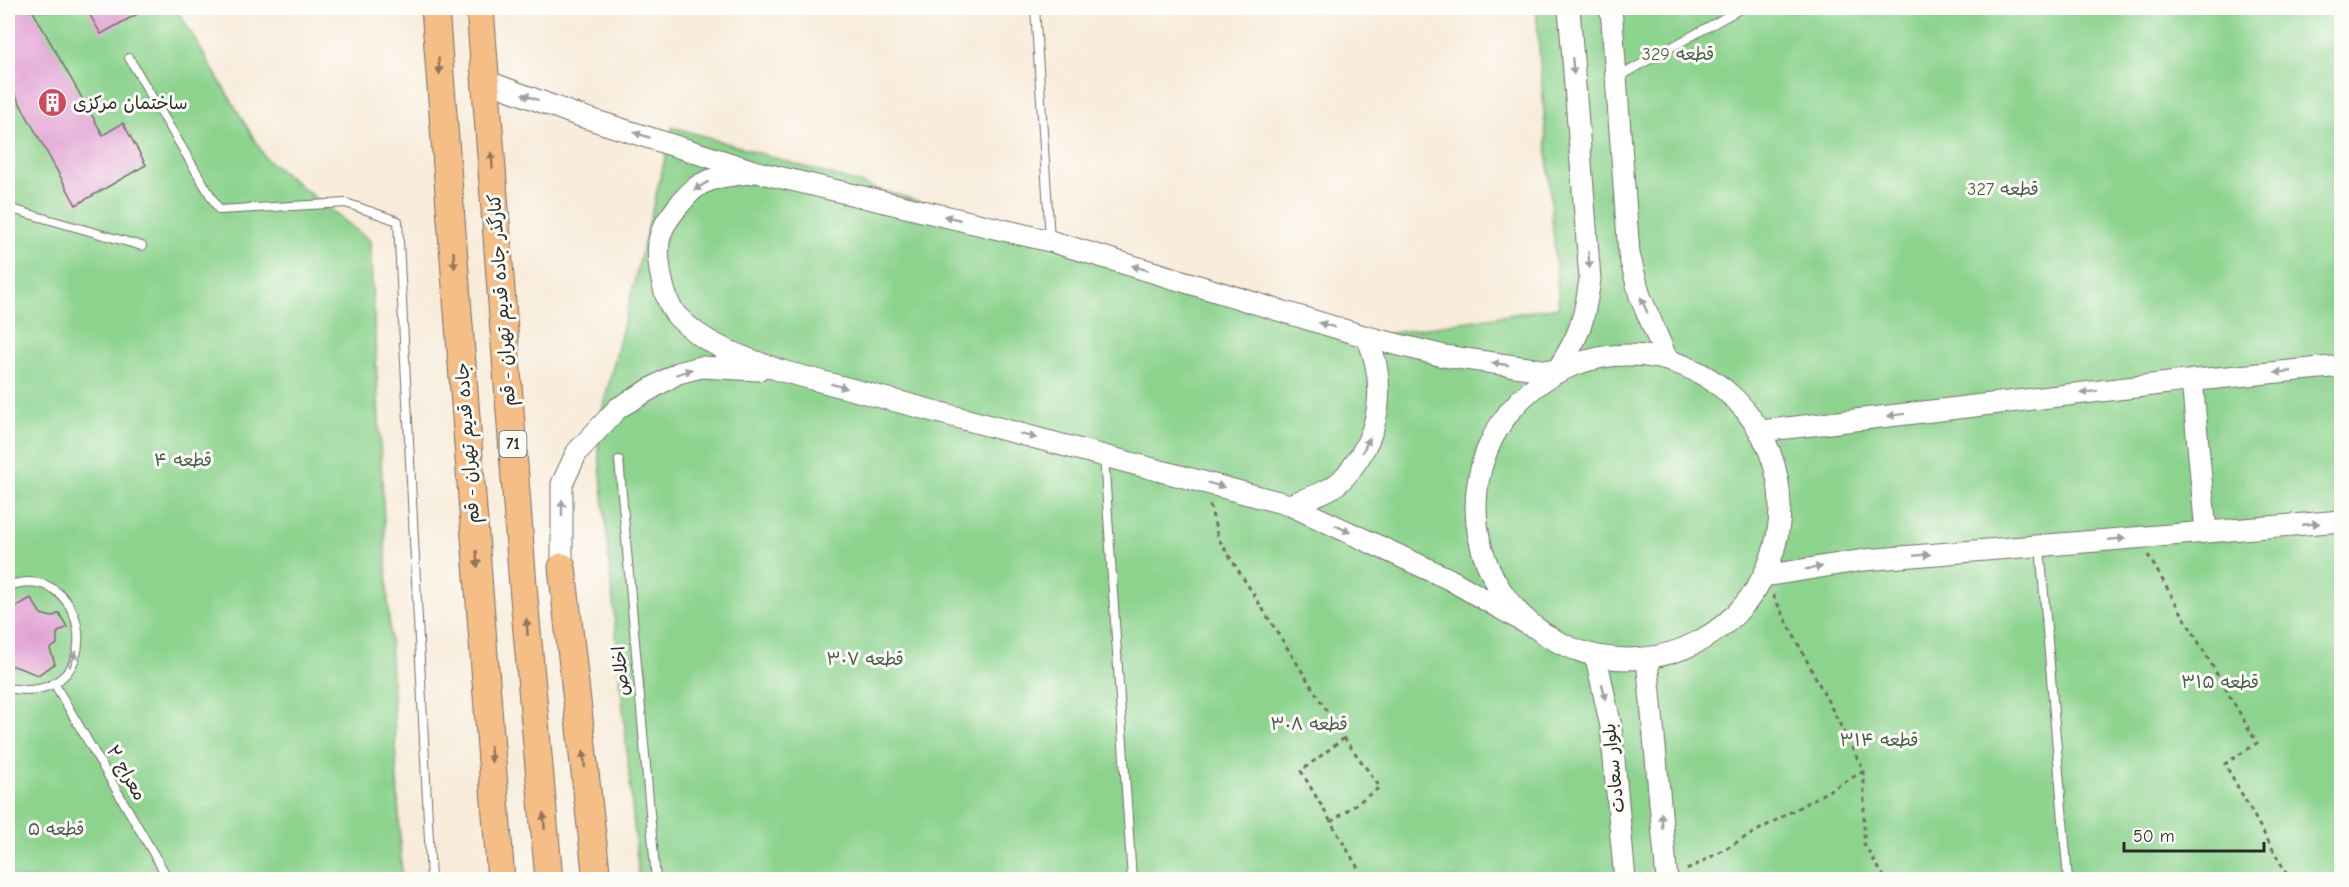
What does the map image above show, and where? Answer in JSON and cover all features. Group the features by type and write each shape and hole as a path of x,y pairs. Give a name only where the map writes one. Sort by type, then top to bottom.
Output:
{"highway":[{"name":"جاده قدیم تهران - قم","path":"435,8 501,879"},
{"name":"کنارگذر جاده قدیم تهران - قم","path":"480,8 523,586 549,879"},
{"path":"562,567 597,879"}],"street":[{"path":"1556,372 1575,343 1585,319 1590,279 1569,8"},
{"path":"1611,8 1629,254 1640,296 1667,359"},
{"path":"486,81 574,114 757,172 1050,241 1367,337 1444,356 1556,372"},
{"path":"757,172 720,176 696,187 677,208 661,232 658,261 664,286 676,315 704,338 732,353 782,371 1290,505 1449,579 1561,645 1596,657 1621,660 1647,659 1694,645 1735,616 1764,576 1777,541 1781,503 1776,466 1761,431 1736,399 1704,374 1667,359 1627,354 1590,358 1556,372 1516,402 1489,444 1476,492 1479,542 1498,588 1531,626"},
{"path":"1290,505 1332,487 1349,473 1368,443 1378,412 1378,388 1376,357 1367,337"},
{"path":"1761,431 2192,380 2342,366"},
{"path":"562,567 562,484 577,452 618,408 678,373 701,367 782,371"},
{"path":"2192,380 2206,532"},
{"path":"1764,576 1864,560 2342,521"},
{"name":"بلوار سعادت","path":"1596,657 1611,727 1625,879"},
{"path":"1647,659 1673,877"}],"lane":[{"path":"1035,8 1050,241"},
{"path":"1617,77 1742,8"},
{"path":"129,58 219,210 346,203 398,221 431,879"},
{"path":"8,208 142,246"},
{"path":"1104,456 1132,879"},
{"name":"اخلاص","path":"619,460 656,879"},
{"path":"2040,546 2068,879"},
{"path":"8,586 17,583 36,583 53,590 67,602 76,618 80,636 77,654 68,671 54,683 39,690 23,691 8,688"},
{"name":"معراج ۲","path":"54,683 169,879"}],"path":[{"path":"1205,482 1218,538 1344,738 1380,787 1331,822"},
{"path":"2138,538 2257,743 2225,764 2290,879"},
{"path":"1764,576 1864,771 1864,844 1886,879"},
{"path":"1344,738 1301,771 1365,879"},
{"path":"1673,877 1864,771"}],"green space":[{"path":"8,8 176,8 266,159 370,241 402,879 8,879"},
{"path":"1536,8 2341,8 2341,879 639,879 597,431 673,127 1367,337 1559,307"}],"building":[{"name":"ساختمان مرکزی","path":"8,8 31,8 103,135 123,123 146,165 76,205 8,82"},
{"path":"86,8 148,8 101,34"},
{"path":"31,598 41,614 52,617 59,613 67,627 57,633 57,644 50,649 55,664 38,675 8,664 8,611"}],"place":[{"name":"ساختمان مرکزی","path":"52,103"}],"park label":[{"name":"قطعه 329","path":"1678,54"},
{"name":"قطعه 327","path":"2003,189"},
{"name":"قطعه ۴","path":"183,460"},
{"name":"قطعه ۳۰۷","path":"865,659"},
{"name":"قطعه ۳۱۵","path":"2220,682"},
{"name":"قطعه ۳۰۸","path":"1309,724"},
{"name":"قطعه ۳۱۴","path":"1879,740"},
{"name":"قطعه ۵","path":"56,829"}]}
